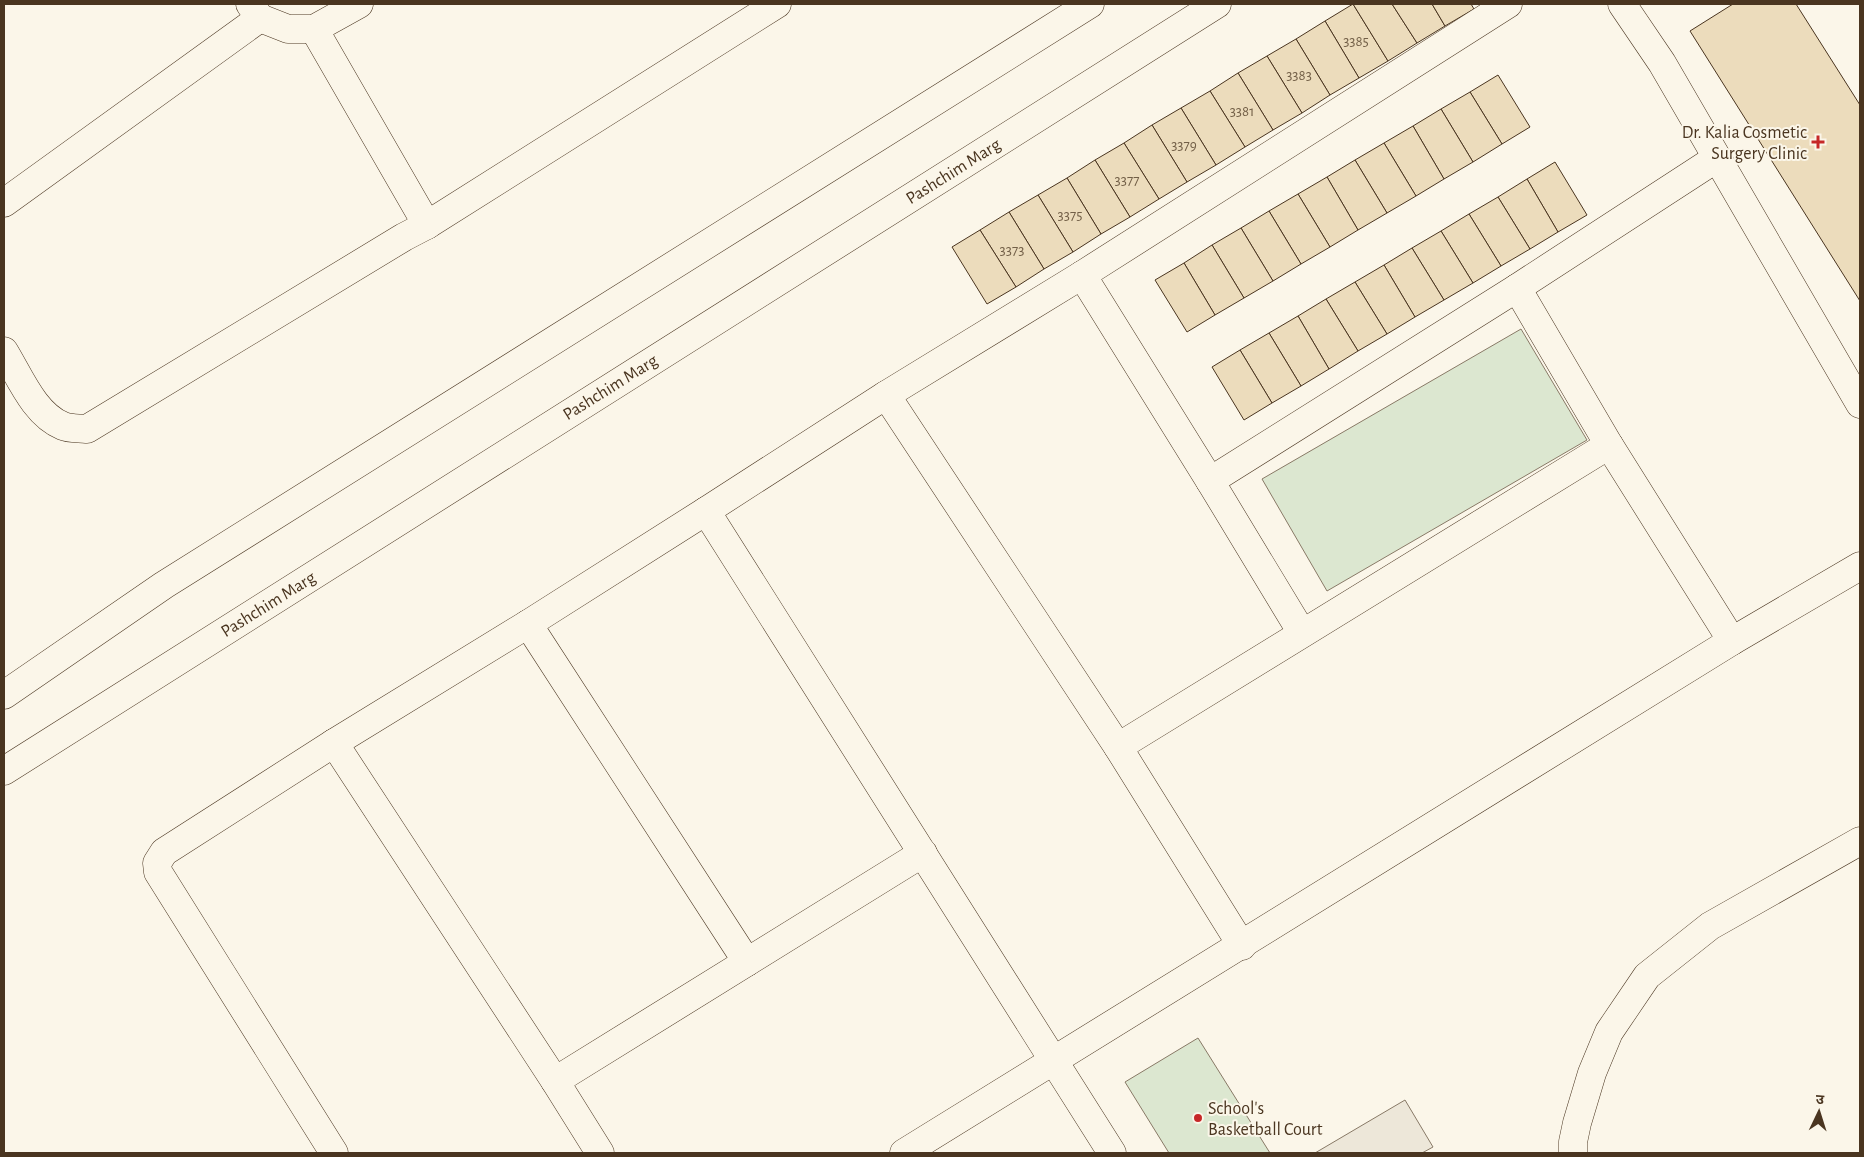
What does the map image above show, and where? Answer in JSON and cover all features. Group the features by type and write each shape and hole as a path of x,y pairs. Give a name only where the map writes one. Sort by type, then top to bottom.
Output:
{"street":[{"path":"4,203 255,11 288,28 314,29 359,4"},
{"path":"4,351 31,396 47,417 65,427 86,429 404,237 427,225 777,4"},
{"path":"4,695 164,585 1090,4"},
{"name":"Pashchim Marg","path":"4,770 1217,4"},
{"path":"334,1153 158,872 158,863 164,852 334,743 528,624 886,395 1082,275 1508,4"},
{"path":"1622,4 1662,63 1860,404"},
{"path":"314,29 427,225"},
{"path":"1210,481 1517,288 1717,158"},
{"path":"1082,275 1302,633"},
{"path":"1517,288 1609,445 1732,641"},
{"path":"886,395 1118,747 1242,946"},
{"path":"1118,747 1609,445"},
{"path":"706,511 1112,1153"},
{"path":"904,1153 1242,946 1732,641 1860,566"},
{"path":"528,624 747,962"},
{"path":"334,743 600,1153"},
{"path":"1574,1153 1573,1142 1576,1123 1592,1072 1609,1032 1647,976 1710,926 1860,841"},
{"path":"555,1081 923,853"}],"green space":[{"path":"1521,329 1587,440 1327,591 1262,479"},
{"name":"School's Basketball Court","path":"1198,1038 1270,1153 1169,1153 1125,1082"}],"shaded area":[{"path":"1405,1100 1433,1147 1422,1153 1315,1153"}],"building":[{"path":"1353,4 1388,61 1359,78 1325,21"},
{"path":"1353,4 1392,4 1417,43 1388,61"},
{"path":"1392,4 1432,4 1445,26 1417,43"},
{"path":"1432,4 1471,4 1474,9 1445,26"},
{"path":"1733,4 1796,4 1860,105 1860,301 1690,31"},
{"path":"1325,21 1359,78 1330,95 1296,39"},
{"path":"1296,39 1330,95 1302,113 1267,56"},
{"path":"1267,56 1302,113 1273,130 1238,73"},
{"path":"1238,73 1273,130 1245,147 1210,91"},
{"path":"1498,75 1530,127 1502,144 1470,92"},
{"path":"1210,91 1245,147 1216,165 1181,108"},
{"path":"1470,92 1502,144 1473,162 1441,109"},
{"path":"1181,108 1216,165 1187,182 1152,125"},
{"path":"1441,109 1473,162 1444,179 1413,126"},
{"path":"1152,125 1187,182 1159,199 1124,143"},
{"path":"1413,126 1444,179 1416,196 1384,143"},
{"path":"1124,143 1159,199 1130,217 1095,160"},
{"path":"1384,143 1416,196 1387,213 1355,160"},
{"path":"1095,160 1130,217 1101,234 1067,178"},
{"path":"1355,160 1387,213 1358,230 1327,177"},
{"path":"1555,162 1587,215 1558,232 1527,179"},
{"path":"1327,177 1358,230 1330,247 1298,194"},
{"path":"1067,178 1101,234 1073,252 1038,195"},
{"path":"1527,179 1558,232 1530,249 1498,197"},
{"path":"1298,194 1330,247 1301,264 1269,211"},
{"path":"1038,195 1073,252 1044,269 1009,212"},
{"path":"1498,197 1530,249 1501,266 1469,214"},
{"path":"1269,211 1301,264 1273,281 1241,228"},
{"path":"1009,212 1044,269 1016,287 980,230"},
{"path":"1469,214 1501,266 1473,283 1441,231"},
{"path":"1241,228 1273,281 1244,298 1212,245"},
{"path":"980,230 1016,287 987,304 952,247"},
{"path":"1441,231 1473,283 1444,300 1412,248"},
{"path":"1212,245 1244,298 1215,315 1184,263"},
{"path":"1412,248 1444,300 1415,317 1384,265"},
{"path":"1184,263 1215,315 1187,332 1155,280"},
{"path":"1384,265 1415,317 1387,334 1355,282"},
{"path":"1355,282 1387,334 1358,351 1326,299"},
{"path":"1326,299 1358,351 1329,369 1298,316"},
{"path":"1298,316 1329,369 1301,386 1269,333"},
{"path":"1269,333 1301,386 1272,403 1240,350"},
{"path":"1240,350 1272,403 1244,420 1212,367"}],"place":[{"name":"Dr. Kalia Cosmetic Surgery Clinic","path":"1818,142"},
{"name":"School's Basketball Court","path":"1198,1118"}]}
